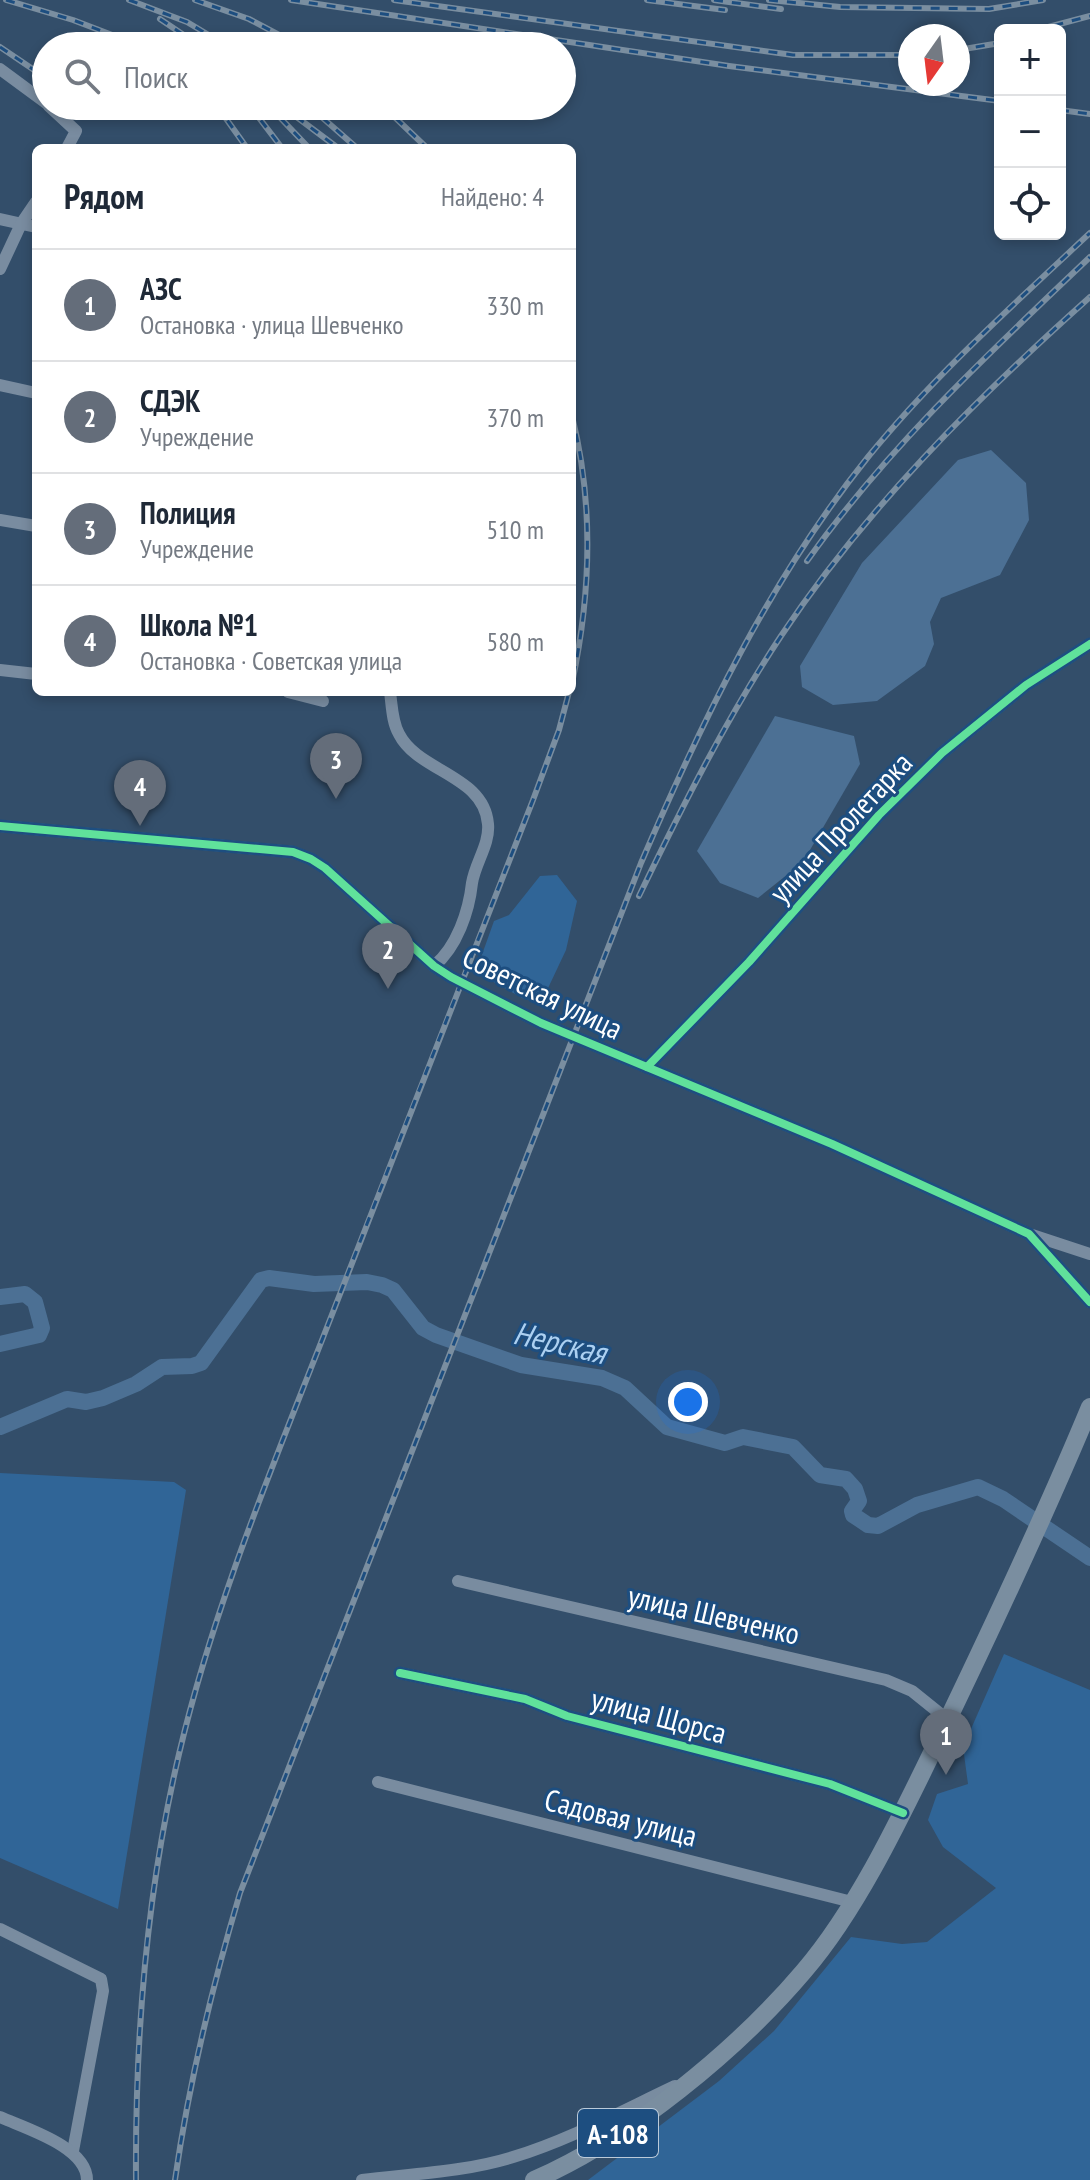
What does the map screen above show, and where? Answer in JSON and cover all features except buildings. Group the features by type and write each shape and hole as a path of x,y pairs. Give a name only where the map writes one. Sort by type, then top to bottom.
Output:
{"highway":[{"name":"А-108","path":"534,2180 577,2160 610,2139 696,2076 743,2035 806,1970 852,1902 903,1813 1020,1568 1090,1407"}],"street":[{"path":"0,69 32,93"},
{"path":"64,120 76,131 69,144"},
{"path":"0,269 32,208"},
{"path":"0,219 32,226"},
{"path":"0,385 32,392"},
{"path":"0,520 32,525"},
{"name":"улица Пролетарка","path":"647,1067 749,962 879,815 942,753 1026,685 1090,644"},
{"path":"0,670 32,674"},
{"path":"304,696 323,701"},
{"path":"390,696 399,736 412,750 474,794 488,823 485,845 476,863 470,900 452,945 434,966"},
{"name":"Советская улица","path":"0,826 293,852 311,859 335,876 434,966 541,1023 832,1144 1029,1234 1090,1302"},
{"path":"1029,1234 1090,1254"},
{"name":"улица Шевченко","path":"458,1581 886,1680 912,1691 948,1720"},
{"name":"улица Щорса","path":"400,1673 525,1699 567,1716 830,1784 903,1813"},
{"name":"Садовая улица","path":"378,1782 852,1902"},
{"path":"0,1929 101,1979 103,1991 73,2151"},
{"path":"362,2180 442,2171 512,2158 579,2131 696,2076"},
{"path":"0,2117 73,2151 86,2167 87,2180"}],"shaded area":[{"path":"991,450 1026,483 1029,520 1000,575 941,598 930,622 934,644 925,666 877,701 833,705 802,687 800,666 862,563 958,460"},
{"path":"775,716 854,736 860,764 803,862 758,898 720,883 697,851"},
{"path":"557,875 577,901 566,950 541,1003 524,999 490,980 479,963 494,921 509,915 540,876"},
{"path":"0,1473 174,1482 186,1490 118,1909 0,1858"},
{"path":"1004,1654 1090,1690 1090,2180 588,2180 719,2081 774,2031 851,1937 902,1944 927,1942 996,1888 943,1847 928,1820 937,1794 968,1784 963,1747"}],"waterway":[{"name":"Нерская","path":"0,1427 67,1399 86,1402 103,1398 136,1384 162,1367 201,1363 261,1280 269,1278 314,1284 367,1282 393,1290 423,1328 436,1335 521,1365 602,1378 625,1388 667,1427 725,1443 743,1437 793,1447 820,1475 846,1479 855,1489 859,1501 852,1511 853,1515 868,1525 878,1526 917,1505 978,1487 1003,1499 1090,1558"},
{"name":"Нерская","path":"0,1297 25,1294 35,1302 42,1328 39,1335 0,1344"}],"railway":[{"path":"6,0 104,32"},
{"path":"129,0 187,22 204,32"},
{"path":"195,0 249,19 274,32"},
{"path":"291,0 503,32"},
{"path":"394,0 793,55 898,55"},
{"path":"647,0 725,10"},
{"path":"714,0 781,9"},
{"path":"769,0 840,7 989,9 1043,0"},
{"path":"1060,24 1090,16"},
{"path":"160,19 179,32"},
{"path":"576,43 994,100"},
{"path":"970,48 994,44"},
{"path":"0,47 32,69"},
{"path":"1066,111 1090,114"},
{"path":"227,120 244,144"},
{"path":"261,120 279,144"},
{"path":"282,120 305,144"},
{"path":"301,120 333,144"},
{"path":"325,120 352,144"},
{"path":"398,120 423,144"},
{"path":"175,2180 202,2035 240,1893 641,863 688,757 769,602 800,552 868,457 947,369 1090,233"},
{"path":"807,561 871,479 941,402 1090,257"},
{"path":"639,896 723,731 761,667 814,589 849,543 925,457 1006,375 1090,297"},
{"path":"576,435 587,516 586,583 576,661"},
{"path":"136,2180 140,2019 158,1860 179,1754 208,1647 263,1490 533,800 568,696"}],"cycle path":[{"path":"647,1067 749,962 879,815 942,753 1026,685 1090,644"},
{"path":"0,826 293,852 311,859 434,966 451,977 541,1023 832,1144 1029,1234 1090,1302"},
{"path":"400,1673 525,1699 567,1716 830,1784 903,1813"}],"place":[{"name":"Полиция","path":"336,799"},
{"name":"Школа №1","path":"140,826"},
{"name":"СДЭК","path":"388,989"},
{"name":"АЗС","path":"946,1775"}]}
